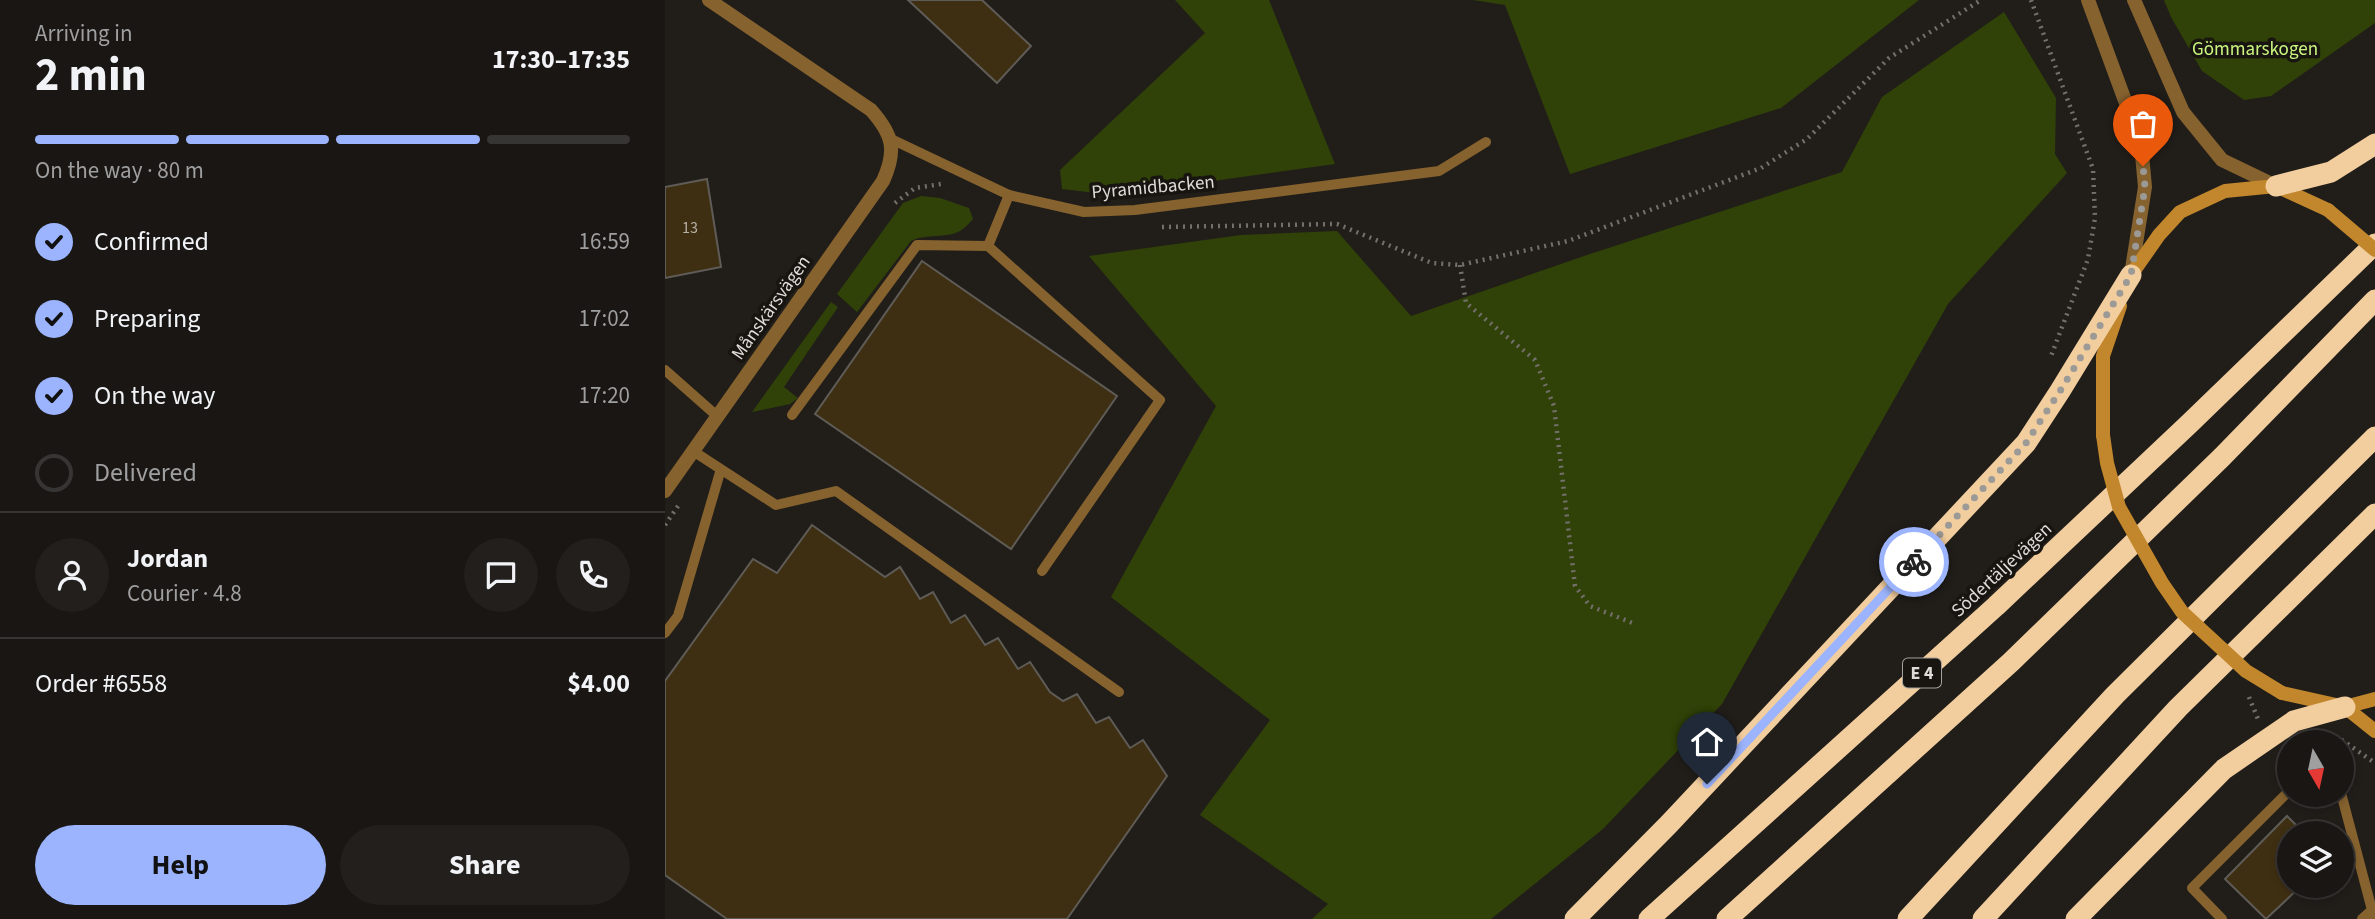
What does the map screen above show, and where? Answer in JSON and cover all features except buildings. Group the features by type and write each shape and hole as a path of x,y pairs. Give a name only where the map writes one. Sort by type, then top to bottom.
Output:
{"highway":[{"path":"2276,186 2331,172 2375,144"},
{"name":"Södertäljevägen","path":"1649,919 1996,606 2375,244"},
{"path":"1575,919 1669,824 2026,443 2131,275"},
{"path":"1727,919 2011,662 2222,457 2375,300"},
{"path":"1908,919 2115,695 2375,437"},
{"path":"1983,919 2178,708 2375,514"},
{"path":"2076,919 2224,769 2294,721 2345,707"}],"main road":[{"path":"2375,250 2328,210 2276,186 2225,191 2180,212 2159,235 2131,275 2103,356 2103,435 2107,463 2119,507 2162,583 2182,612 2246,671 2282,693 2345,707 2375,731"},
{"path":"2345,707 2375,699"}],"street":[{"path":"709,0 871,110 891,139"},
{"path":"2088,0 2141,144 2145,187 2131,275"},
{"path":"2134,0 2183,112 2222,160 2276,186"},
{"name":"Månskärsvägen","path":"665,491 883,181 890,167 891,139"}],"lane":[{"name":"Pyramidbacken","path":"891,139 1009,195 1084,212 1135,210 1439,172 1486,142"},
{"path":"988,246 1009,195"},
{"path":"792,415 918,245 988,246 1160,400 1042,571"},
{"path":"665,370 717,416"},
{"path":"693,451 776,505 836,491 1119,692"},
{"path":"665,633 678,616 721,469"},
{"path":"2223,919 2192,888 2277,803"},
{"path":"2345,807 2374,914 2362,919"}],"path":[{"path":"1161,227 1337,224 1432,264 1459,265 1568,240 1761,168 1807,139 1889,58 1981,0"},
{"path":"2031,0 2094,170 2095,218 2088,259 2044,374 2060,391"},
{"path":"890,211 897,200 915,188 941,184 953,189"},
{"path":"1459,265 1466,303 1535,360 1554,406 1575,586 1590,606 1635,624"},
{"path":"2354,748 2375,763"}],"green space":[{"path":"1175,0 1269,0 1335,164 1113,195 1062,189 1060,170 1205,33"},
{"path":"1473,0 1919,0 1781,108 1570,174 1505,5"},
{"name":"Gömmarskogen","path":"2164,0 2375,0 2375,23 2271,96 2244,100 2202,71"},
{"path":"2004,12 2056,98 2055,154 2067,173 1948,304 1722,704 1603,829 1491,919 1312,919 1328,904 1200,815 1270,720 1111,597 1216,406 1089,256 1241,235 1337,231 1411,316 1842,172 1882,97"},
{"path":"921,196 940,198 969,208 973,219 962,230 954,233 911,241 857,312 837,294 903,203"},
{"path":"831,302 838,307 784,387 798,398 790,404 752,412"}],"way so far":[{"path":"1914,562 2026,443 2131,275 2145,187 2143,166"}],"route":[{"path":"1707,784 1914,562"}]}
